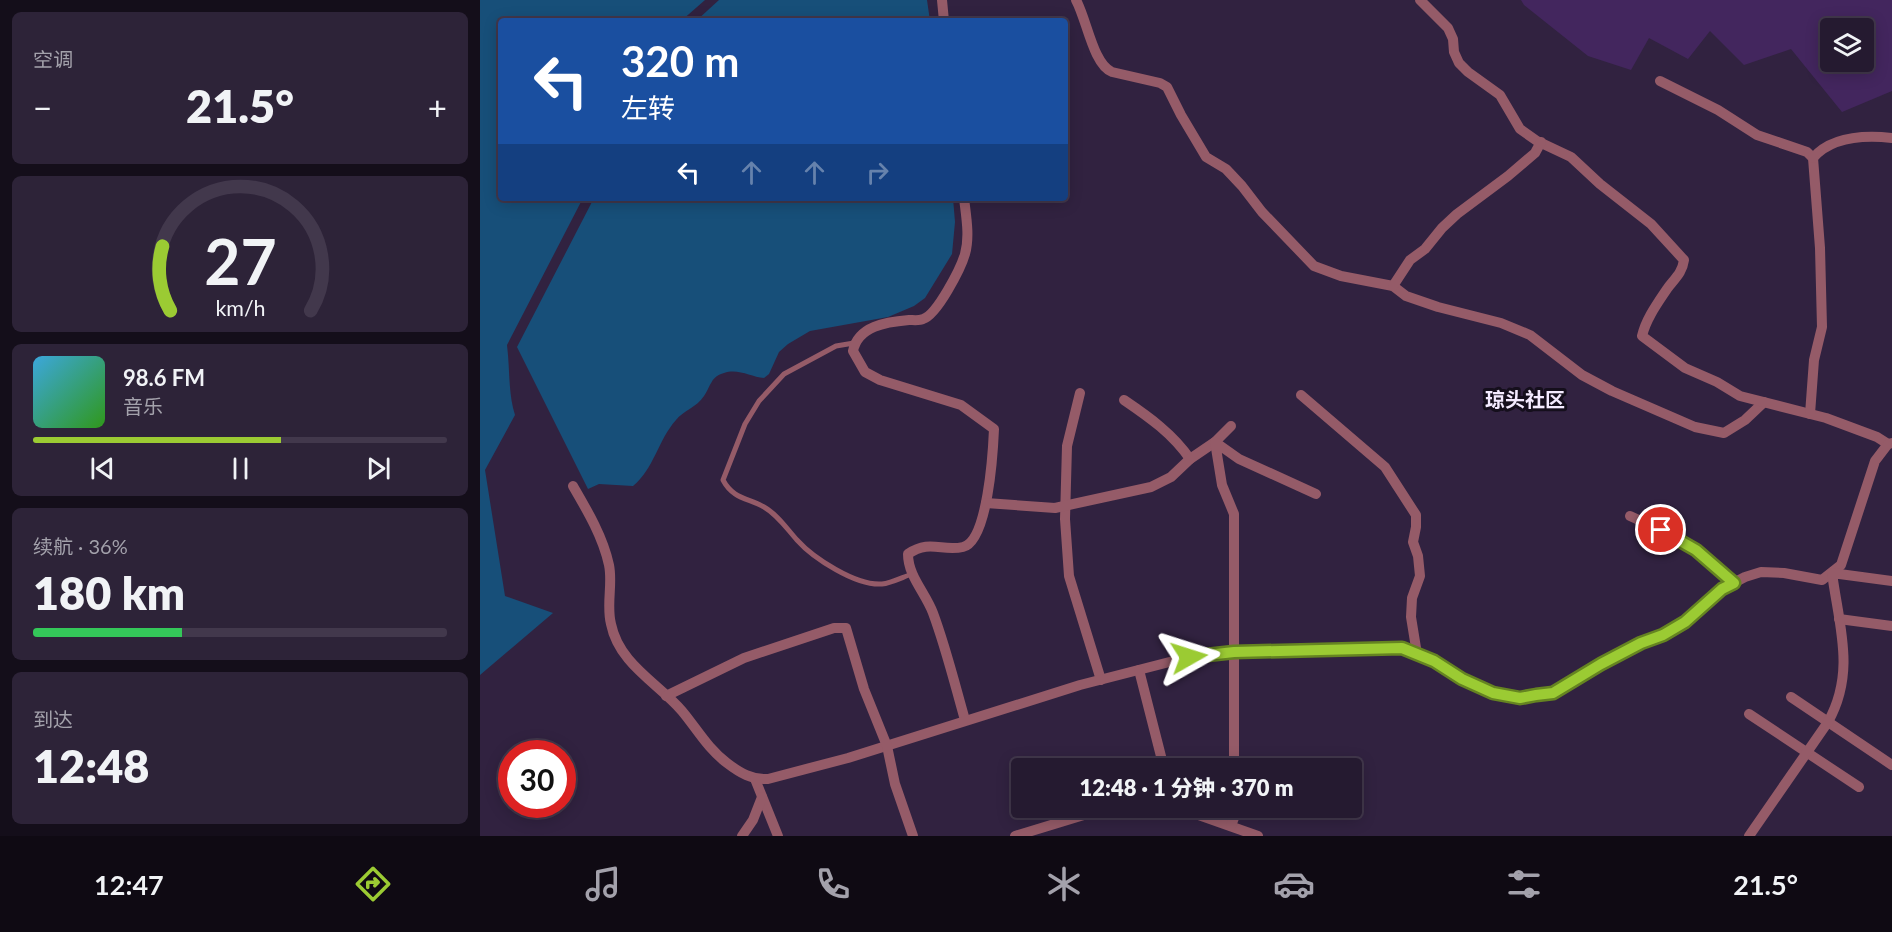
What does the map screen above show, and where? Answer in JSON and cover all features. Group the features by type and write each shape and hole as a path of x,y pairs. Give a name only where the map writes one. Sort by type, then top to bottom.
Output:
{"street":[{"path":"942,0 944,18"},
{"path":"1076,0 1084,14 1098,60 1104,69 1160,83 1167,87 1206,157 1226,170 1242,186 1262,212 1314,266 1341,276 1393,286 1406,296 1438,307 1502,323 1530,335 1582,375 1695,428 1724,433 1745,420 1764,402"},
{"path":"573,486 597,529 610,566 611,624 622,652 682,711 708,745 725,762 755,780 786,775 887,746 965,720 1101,680 1189,657 1234,652 1402,648 1434,661 1462,679 1493,693 1520,698 1553,693 1601,664 1685,622 1722,589 1734,583 1761,572 1784,573 1822,580 1832,573 1841,565 1875,461 1890,443 1810,414 1740,396 1717,382 1685,368 1642,336 1645,322 1682,272 1684,261 1651,224 1600,184 1571,157 1520,129 1500,95 1459,63 1448,28 1420,0"},
{"path":"1660,81 1718,110 1757,135 1807,152 1813,158 1820,248 1822,327 1814,360 1810,414"},
{"path":"1813,158 1820,149 1854,138 1868,136 1892,138"},
{"path":"1393,286 1410,260 1425,249 1442,228 1535,153 1541,142"},
{"path":"964,201 967,234 964,254 934,312 923,319 907,320 863,332 854,343 853,351 865,372 880,380 962,405 994,429 982,524 971,543 963,547 918,547 908,554 908,565 926,595 933,614 965,720"},
{"path":"1080,393 1067,446 1064,504 1069,576 1101,680"},
{"path":"1301,395 1385,467 1416,515 1413,542 1418,556 1420,576 1412,598 1411,616 1417,654"},
{"path":"1124,400 1163,428 1182,446 1190,459"},
{"path":"986,503 1055,508 1064,504 1151,487 1171,477 1190,459 1215,442 1231,426"},
{"path":"1215,442 1239,459 1316,494"},
{"path":"1215,442 1222,485 1234,514 1234,758"},
{"path":"1630,516 1696,550 1734,583"},
{"path":"1832,573 1892,581"},
{"path":"1749,836 1828,722 1837,705 1844,661 1832,573"},
{"path":"1839,619 1892,626"},
{"path":"666,696 744,658 834,628 846,628 864,690 887,746 895,784 914,836"},
{"path":"1140,670 1162,758"},
{"path":"1791,697 1892,765"},
{"path":"1749,714 1859,787"},
{"path":"755,780 778,836"},
{"path":"742,836 753,820 762,797"},
{"path":"1015,836 1074,818"},
{"path":"1208,818 1258,836"},
{"path":"1231,826 1234,818"}],"lane":[{"path":"854,343 836,346 783,374 759,401 745,424 723,480 728,489 746,501 764,507 790,530 798,541 834,568 866,582 882,584 912,574"}],"shaded area":[{"path":"1521,0 1892,0 1892,91 1842,112 1791,49 1744,65 1710,31 1688,59 1649,38 1631,70 1588,56 1524,5"}],"water":[{"path":"480,0 705,0 684,18 498,18 498,201 581,201 507,345 510,389 515,415 485,470 505,596 553,613 480,675"},
{"path":"719,0 927,0 930,18 699,18"},
{"path":"592,201 953,201 955,222 952,254 925,298 914,306 888,317 810,331 779,352 769,374 764,378 739,372 716,376 701,400 679,417 670,428 646,471 633,486 599,484 588,489 517,347"}],"district":[{"name":"琼头社区","path":"1525,399"}],"route":[{"path":"1189,657 1234,652 1402,648 1434,661 1462,679 1493,693 1520,698 1553,693 1601,664 1685,622 1722,589 1734,583 1696,550 1661,530"}]}
